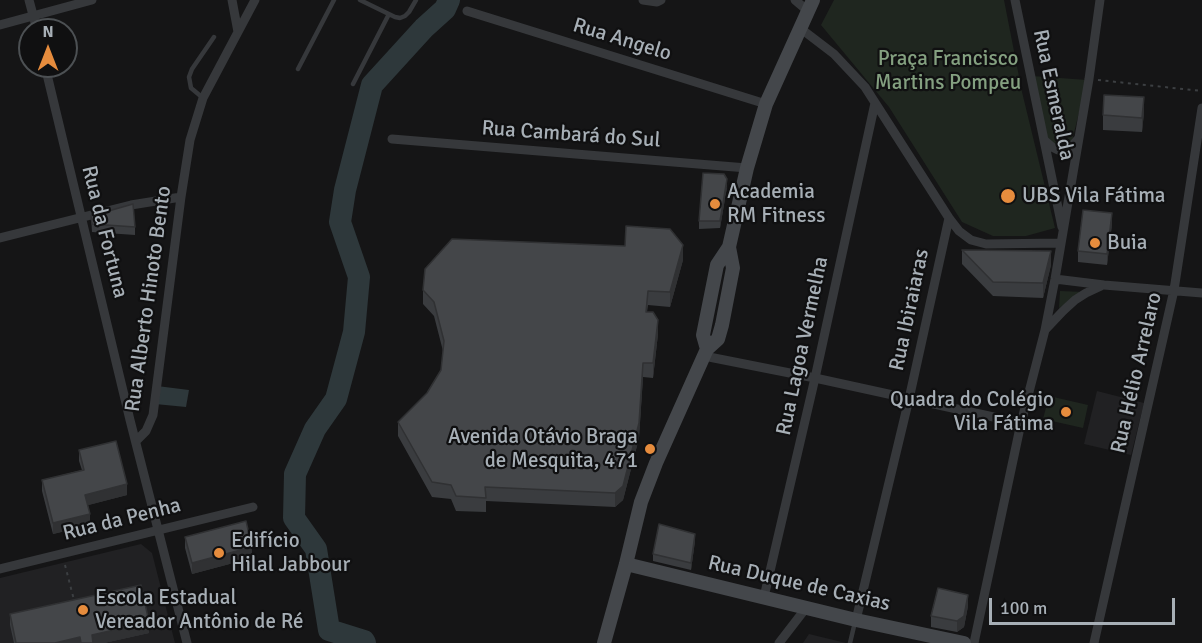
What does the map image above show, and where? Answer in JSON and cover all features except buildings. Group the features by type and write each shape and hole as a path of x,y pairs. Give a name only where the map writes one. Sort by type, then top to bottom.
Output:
{"main road":[{"path":"604,643 641,502 705,353 717,340 722,326 732,268 729,247 747,168 766,104 810,5"},
{"name":"Rua Duque de Caxias","path":"626,564 856,620 964,643"}],"street":[{"path":"29,0 33,16"},
{"path":"0,25 92,0"},
{"path":"232,0 238,32"},
{"name":"Rua Alberto Hinoto Bento","path":"187,643 136,441 146,431 153,415 190,140 203,98 255,0"},
{"path":"643,0 657,2 661,0"},
{"path":"795,0 810,5"},
{"name":"Rua Esmeralda","path":"1015,0 1063,232"},
{"path":"974,643 1021,423 1045,330 1055,279 1100,0"},
{"name":"Rua Angelo","path":"467,11 766,104"},
{"path":"800,28 834,54 865,87 959,231 971,240 986,244 1061,243"},
{"name":"Rua da Fortuna","path":"48,78 136,441"},
{"name":"Rua Lagoa Vermelha","path":"764,597 815,378 874,103"},
{"name":"Rua Hélio Arrelaro","path":"1094,643 1174,290 1202,108"},
{"path":"1045,141 1058,150 1065,150 1079,138"},
{"name":"Rua Cambará do Sul","path":"392,139 747,168"},
{"path":"0,238 130,205 181,197"},
{"name":"Rua Ibiraiaras","path":"856,620 909,399 949,218"},
{"path":"1055,279 1202,293"},
{"path":"1045,330 1075,300 1104,285"},
{"path":"705,353 1021,423"},
{"name":"Rua da Penha","path":"0,568 253,507"},
{"path":"779,643 806,608"}],"lane":[{"path":"360,0 395,17 405,16 410,12 416,0"},
{"path":"298,69 331,1"},
{"path":"353,84 389,14"},
{"path":"203,98 191,88 189,78 192,69 214,37"},
{"path":"849,643 856,620"}],"path":[{"path":"1089,78 1202,91"},
{"path":"62,554 74,600"}],"shaded area":[{"path":"157,386 189,390 186,407 155,404"},
{"path":"1097,391 1144,403 1131,455 1084,444"},
{"name":"Escola Estadual Vereador Antônio de Ré","path":"141,544 152,553 175,643 0,643 0,578"},
{"path":"809,634 846,643 803,643"}],"green space":[{"name":"Praça Francisco Martins Pompeu","path":"834,0 1004,0 1022,92 1055,228 1026,236 993,236 962,222 889,107 821,25"},
{"path":"1032,76 1087,80 1071,145 1059,149 1048,140"},
{"path":"1060,291 1084,292 1059,308"},
{"name":"Quadra do Colégio Vila Fátima","path":"1049,396 1088,405 1083,428 1043,419"}],"waterway":[{"path":"365,643 329,630 316,549 294,518 295,474 315,429 336,399 354,332 359,277 340,222 345,190 372,85 424,28 445,9 449,0"}],"place":[{"name":"UBS Vila Fátima","path":"1008,196"},
{"name":"Academia RM Fitness","path":"715,204"},
{"name":"Buia","path":"1095,243"},
{"name":"Quadra do Colégio Vila Fátima","path":"1066,412"},
{"name":"Avenida Otávio Braga de Mesquita, 471","path":"650,449"},
{"name":"Edifício Hilal Jabbour","path":"219,553"},
{"name":"Escola Estadual Vereador Antônio de Ré","path":"83,610"}]}
